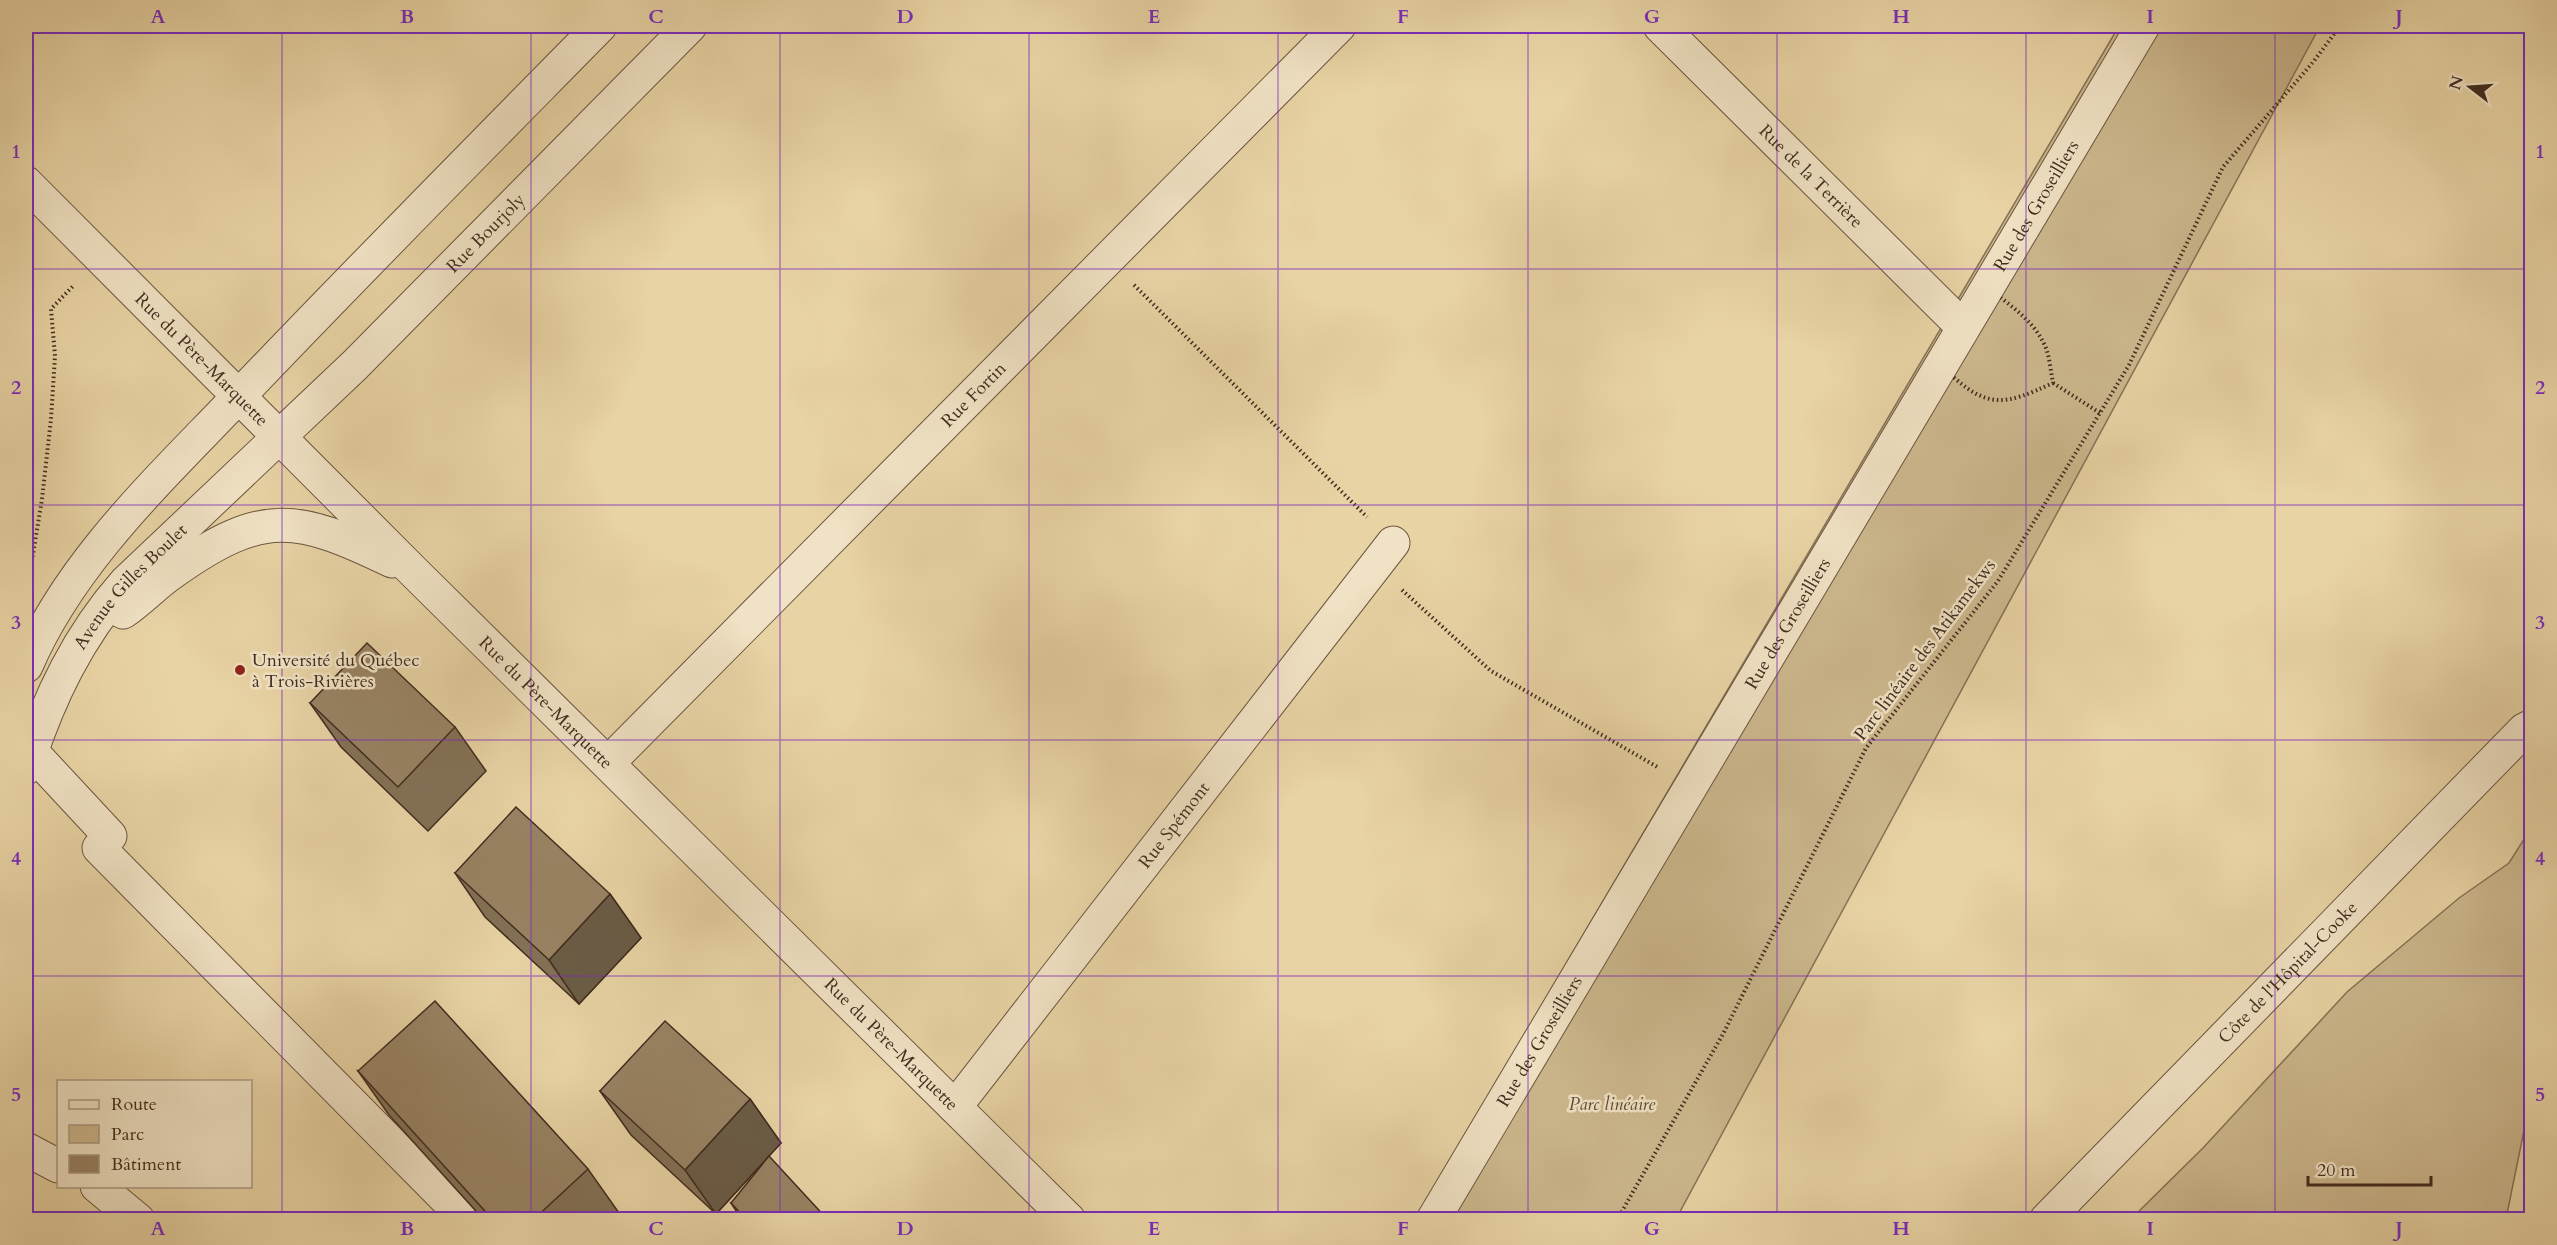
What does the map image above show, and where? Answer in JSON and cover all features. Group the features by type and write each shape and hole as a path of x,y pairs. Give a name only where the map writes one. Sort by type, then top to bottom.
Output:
{"street":[{"path":"26,666 45,625 66,591 102,545 305,325 600,26"},
{"name":"Rue Bourjoly","path":"279,437 355,365 690,26"},
{"name":"Rue Fortin","path":"608,763 1339,26"},
{"name":"Rue de la Terrière","path":"1660,26 1963,327"},
{"name":"Rue des Groseilliers","path":"1433,1220 2143,26"},
{"name":"Rue du Père-Marquette","path":"26,183 413,571 1069,1220"},
{"name":"Avenue Gilles Boulet","path":"28,759 48,704 98,616 126,582 279,437"},
{"path":"84,638 129,608 171,573 196,557 236,535 267,526 294,524 324,531 413,571"},
{"name":"Rue Spémont","path":"955,1107 1394,543"},
{"name":"Côte de l'Hôpital-Cooke","path":"2046,1220 2524,730 2532,726"},
{"path":"28,759 467,1220"},
{"path":"26,1149 57,1165"},
{"path":"99,1188 138,1220"}],"path":[{"name":"Parc linéaire des Atikamekws","path":"1617,1220 1723,1034 1866,748 1998,581 2129,365 2223,167 2314,61 2340,26"},
{"path":"27,589 42,499 51,419 55,356 51,309 100,258"},
{"path":"1108,259 1394,543"},
{"path":"2053,383 2026,396 2001,401 1988,400 1975,395 1948,372 1963,327 1997,295 2013,307 2038,334 2047,350 2053,383 2100,413"},
{"path":"1429,613 1491,671 1690,786"}],"green space":[{"name":"Parc linéaire","path":"2119,26 2320,26 1676,1219 1415,1220"},
{"path":"2531,828 2531,1096 2506,1219 2131,1219 2203,1148 2347,992 2459,898 2509,863"}],"building":[{"path":"367,643 455,727 398,787 310,703"},
{"path":"516,807 610,894 549,960 455,873"},
{"path":"435,1001 588,1169 533,1220 493,1220 358,1071"},
{"path":"665,1021 750,1099 685,1170 600,1091"},
{"path":"769,1156 828,1220 747,1220 731,1203"}],"place":[{"name":"Université du Québec à Trois-Rivières","path":"240,670"}]}
